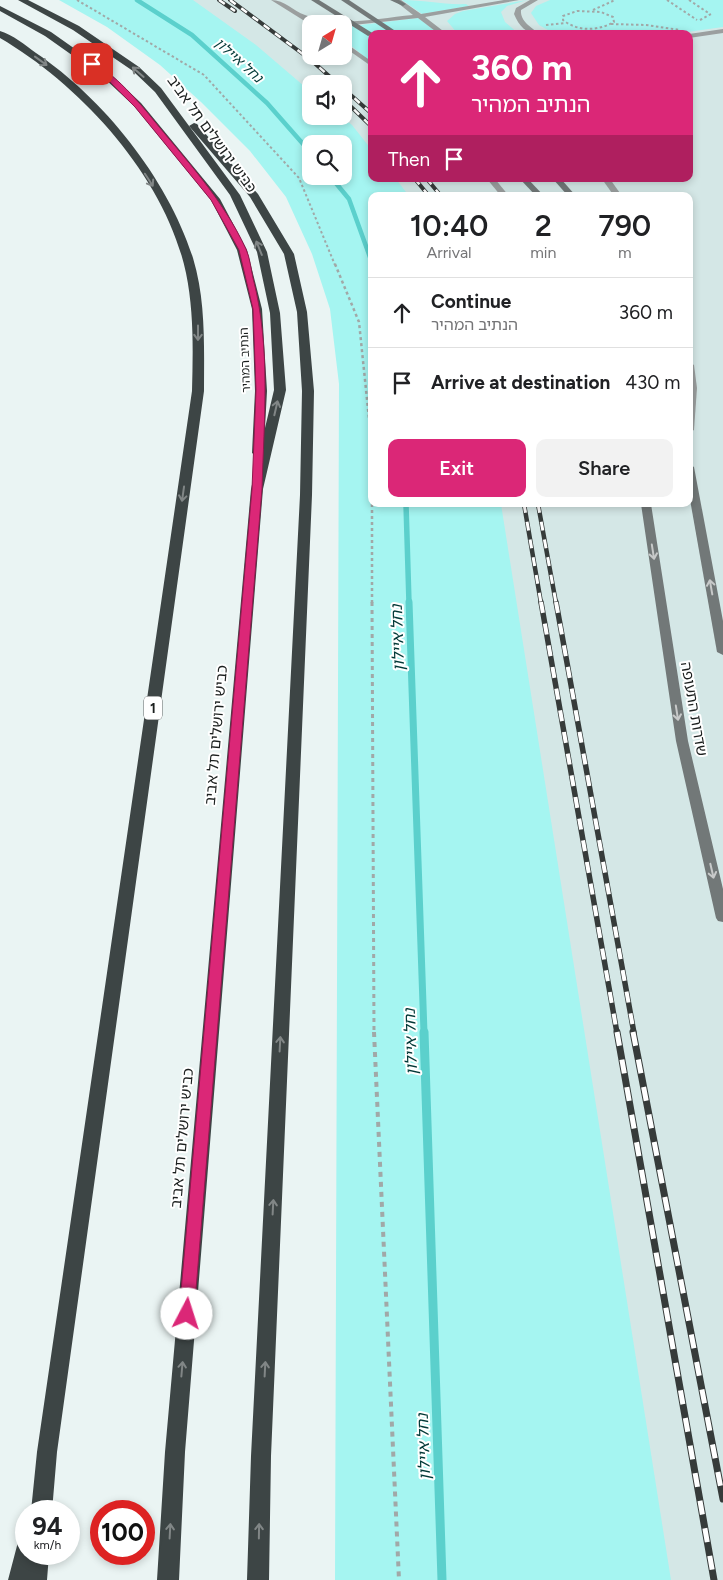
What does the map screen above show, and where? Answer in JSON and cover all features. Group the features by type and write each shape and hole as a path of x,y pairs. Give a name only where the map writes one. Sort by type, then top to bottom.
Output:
{"highway":[{"name":"כביש ירושלים תל אביב","path":"22,0 76,28 136,69 158,90 235,195 262,252 274,313 280,390 257,489 175,1452 168,1580"},
{"name":"הנתיב המהיר","path":"0,8 48,34 99,70 138,105 215,199 242,250 257,309 261,390 257,489"},
{"name":"1","path":"0,34 68,81 98,111 133,155 166,205 188,259 198,315 198,391 47,1452 43,1500"},
{"path":"158,90 212,145 254,196 288,254 302,312 308,391 305,515 261,1446 258,1580"},
{"path":"36,1500 47,1452"},
{"path":"20,1580 23,1565"},
{"path":"36,1580 37,1565"}],"main road":[{"path":"314,0 368,32"},
{"path":"344,0 391,30"},
{"path":"393,0 400,2"},
{"path":"527,182 536,192"},
{"path":"560,182 569,192"},
{"path":"693,489 723,652"},
{"name":"שדרות התעופה","path":"646,507 682,741 723,918"}],"street":[{"path":"274,0 302,15"},
{"path":"352,25 516,0"},
{"path":"530,30 522,24 517,14 518,9 535,0"},
{"path":"400,2 439,30"},
{"path":"443,30 439,23 441,18 448,13 463,8"},
{"path":"693,35 723,31"},
{"path":"693,40 723,36"},
{"path":"352,50 368,62"},
{"path":"493,182 502,192"}],"path":[{"path":"589,11 616,0"},
{"path":"666,0 698,21"},
{"path":"688,0 711,14"},
{"path":"565,23 562,19 566,14 589,11 610,15 614,20 611,24"},
{"path":"541,26 565,23 576,27 588,28 611,24 653,26 675,30"},
{"path":"372,507 374,1034 399,1580"}],"shaded area":[{"path":"59,0 193,0 256,45 302,84 302,125 352,125 368,145 368,182 398,182 406,192 368,192 368,507 501,507 671,1580 335,1580 339,384 330,309 312,254 286,197 250,151 201,102 160,65 107,27"},
{"path":"162,0 723,0 723,1580 526,1580 433,507 693,507 693,192 369,192 352,159 352,135 334,135 323,125 352,125 352,75 302,75 302,108"},
{"path":"402,0 466,4 469,6 422,14"},
{"path":"527,0 507,6 501,12 505,22 514,30 455,30 447,21 455,14"},
{"path":"550,0 723,0 723,27 693,31 548,30 539,25 531,13 536,6"},
{"path":"418,18 434,30 368,30 368,60 352,47 352,26"}],"waterway":[{"name":"נחל איילון","path":"137,0 192,35 267,103 302,143"},
{"name":"נחל איילון","path":"337,185 349,199 368,252"},
{"name":"נחל איילון","path":"406,507 409,603"},
{"name":"נחל איילון","path":"409,602 424,1033"},
{"name":"נחל איילון","path":"424,1032 442,1580"}],"railway":[{"path":"219,0 235,11"},
{"path":"230,0 311,60 328,75"},
{"path":"352,96 368,110"},
{"path":"352,108 368,123"},
{"path":"417,182 426,192"},
{"path":"429,182 438,192"},
{"path":"525,507 541,603"},
{"path":"539,507 556,603"},
{"path":"541,602 617,1033"},
{"path":"556,602 634,1033"},
{"path":"617,1032 714,1580"},
{"path":"633,1032 723,1499"}],"route":[{"path":"92,64 138,105 215,199 242,250 257,309 261,390 257,489 187,1314"}]}
